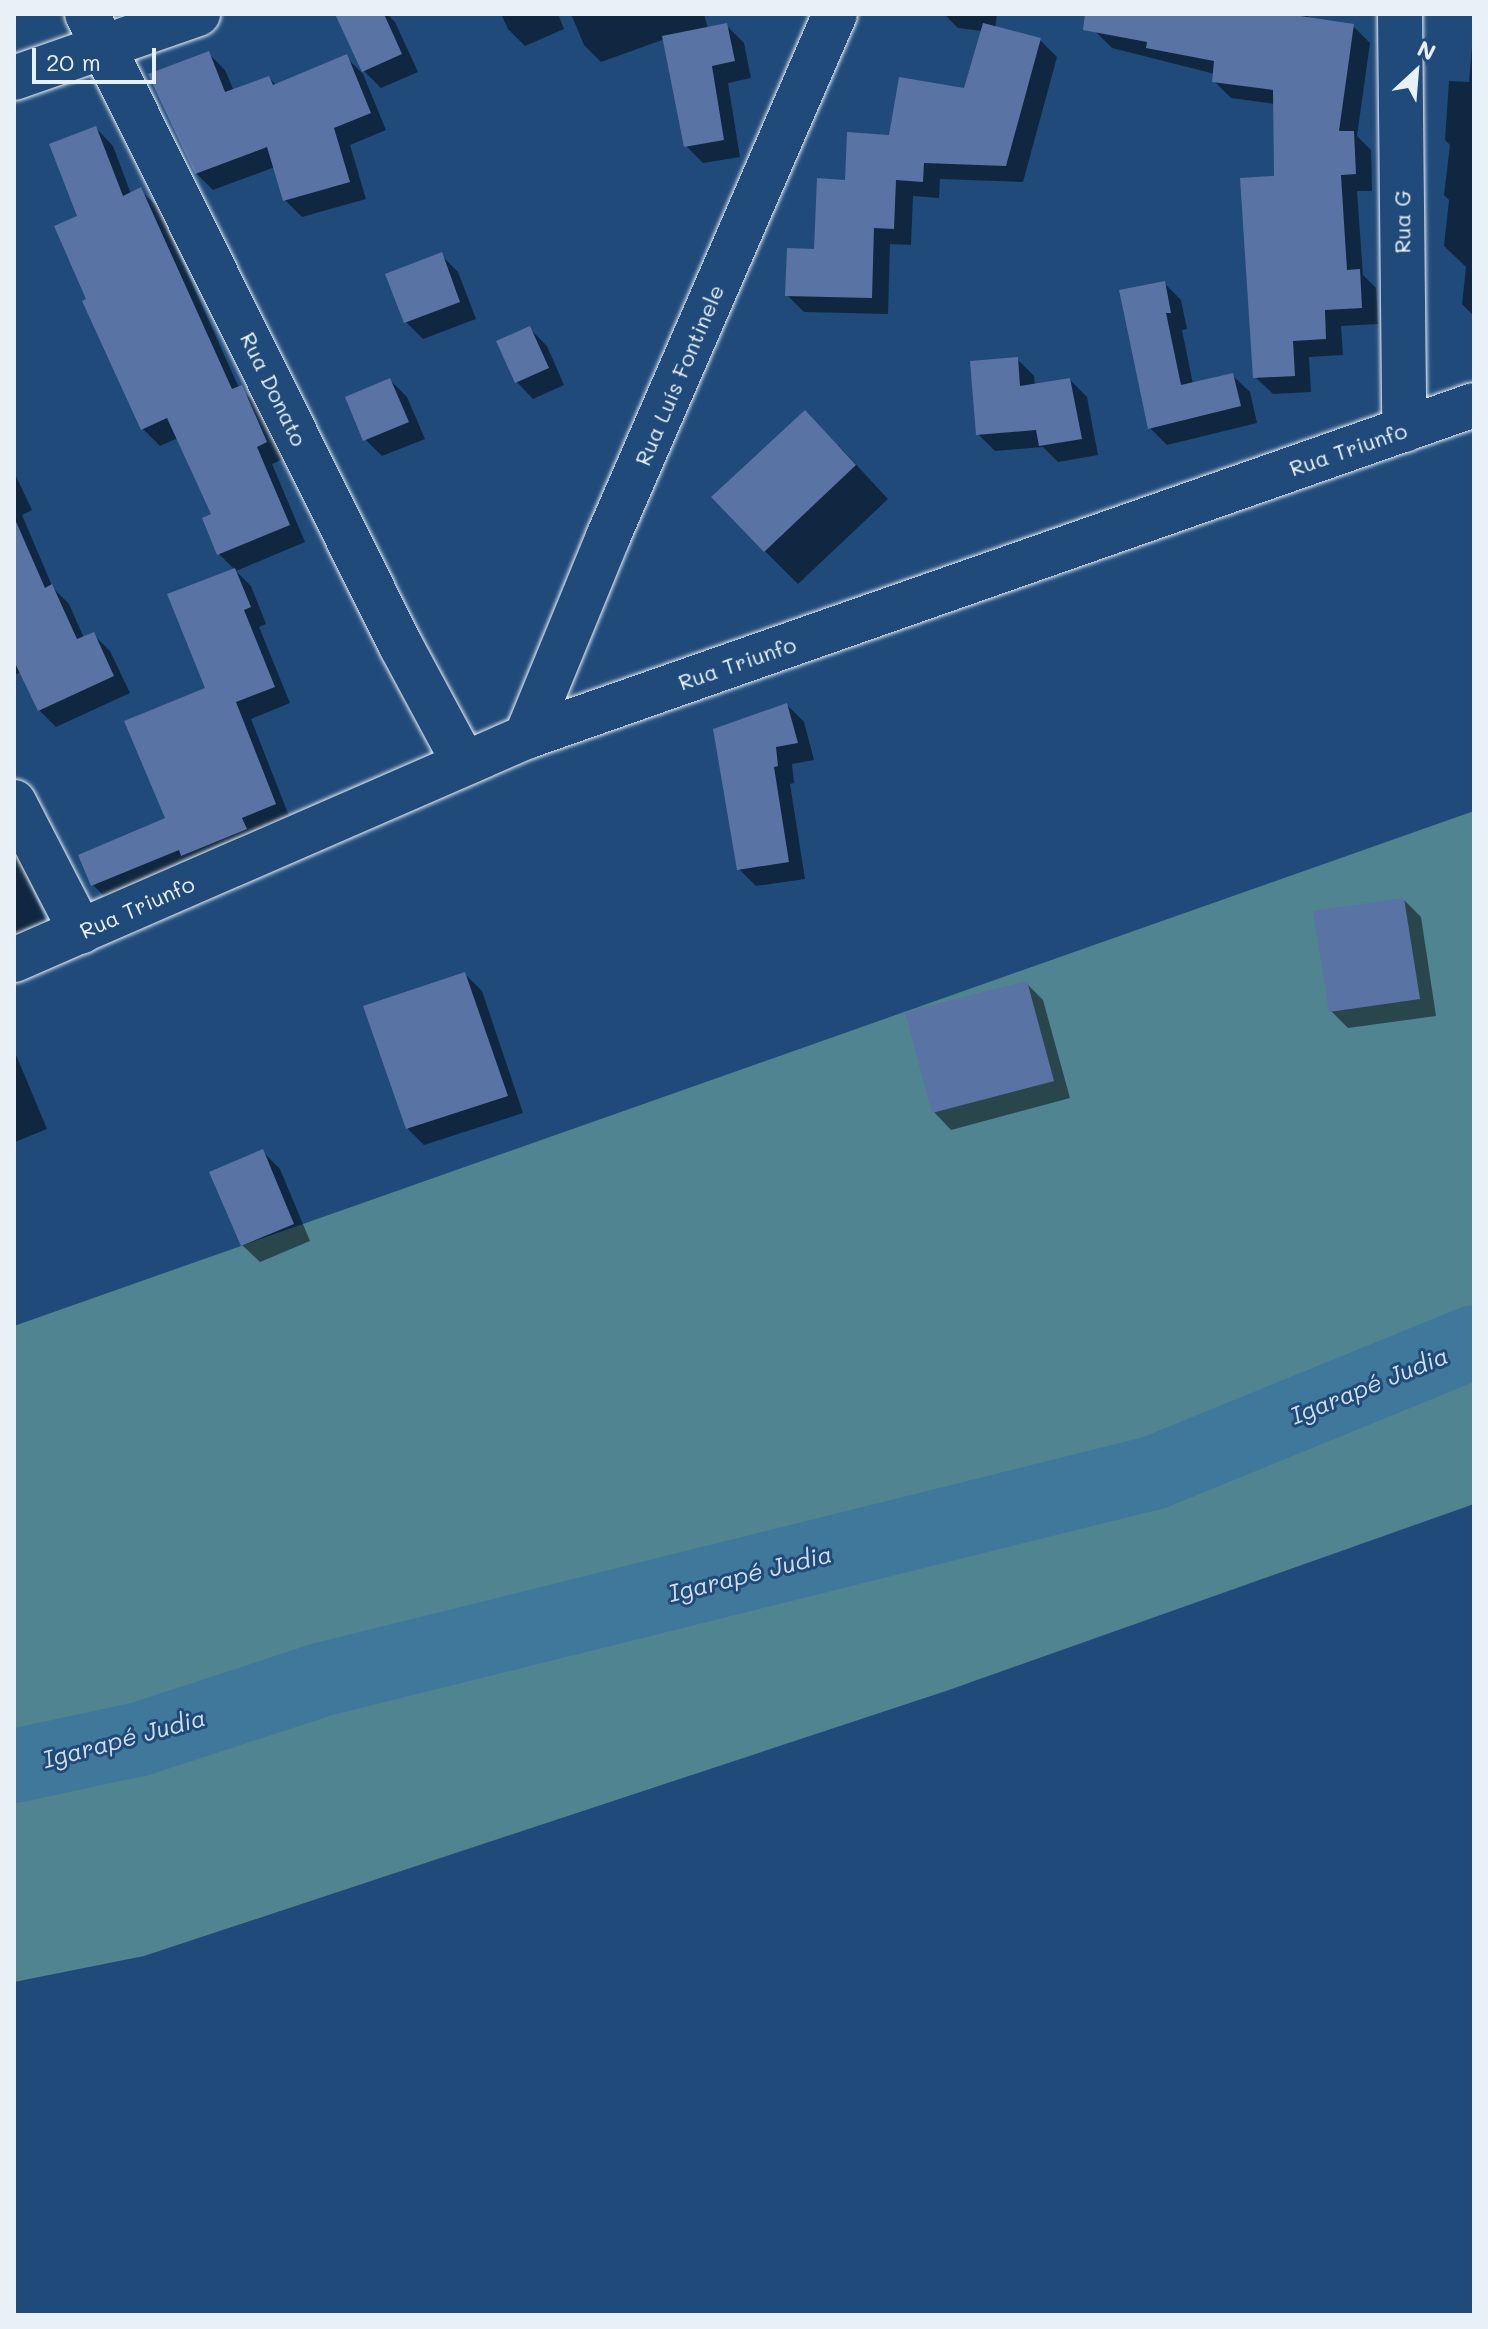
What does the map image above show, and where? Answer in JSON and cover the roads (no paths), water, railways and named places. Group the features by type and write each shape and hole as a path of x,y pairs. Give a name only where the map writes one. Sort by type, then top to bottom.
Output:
{"street":[{"path":"14,78 95,30 198,14"},
{"name":"Rua Luís Fontinele","path":"526,737 608,537 835,14"},
{"name":"Rua G","path":"1400,14 1404,430"},
{"name":"Rua Donato","path":"95,30 401,646 464,763"},
{"name":"Rua Triunfo","path":"14,960 526,737 1474,405"},
{"path":"14,802 81,932"}],"waterway":[{"name":"Igarapé Judia","path":"14,1766 140,1739 320,1680 1153,1473 1474,1342"}]}
